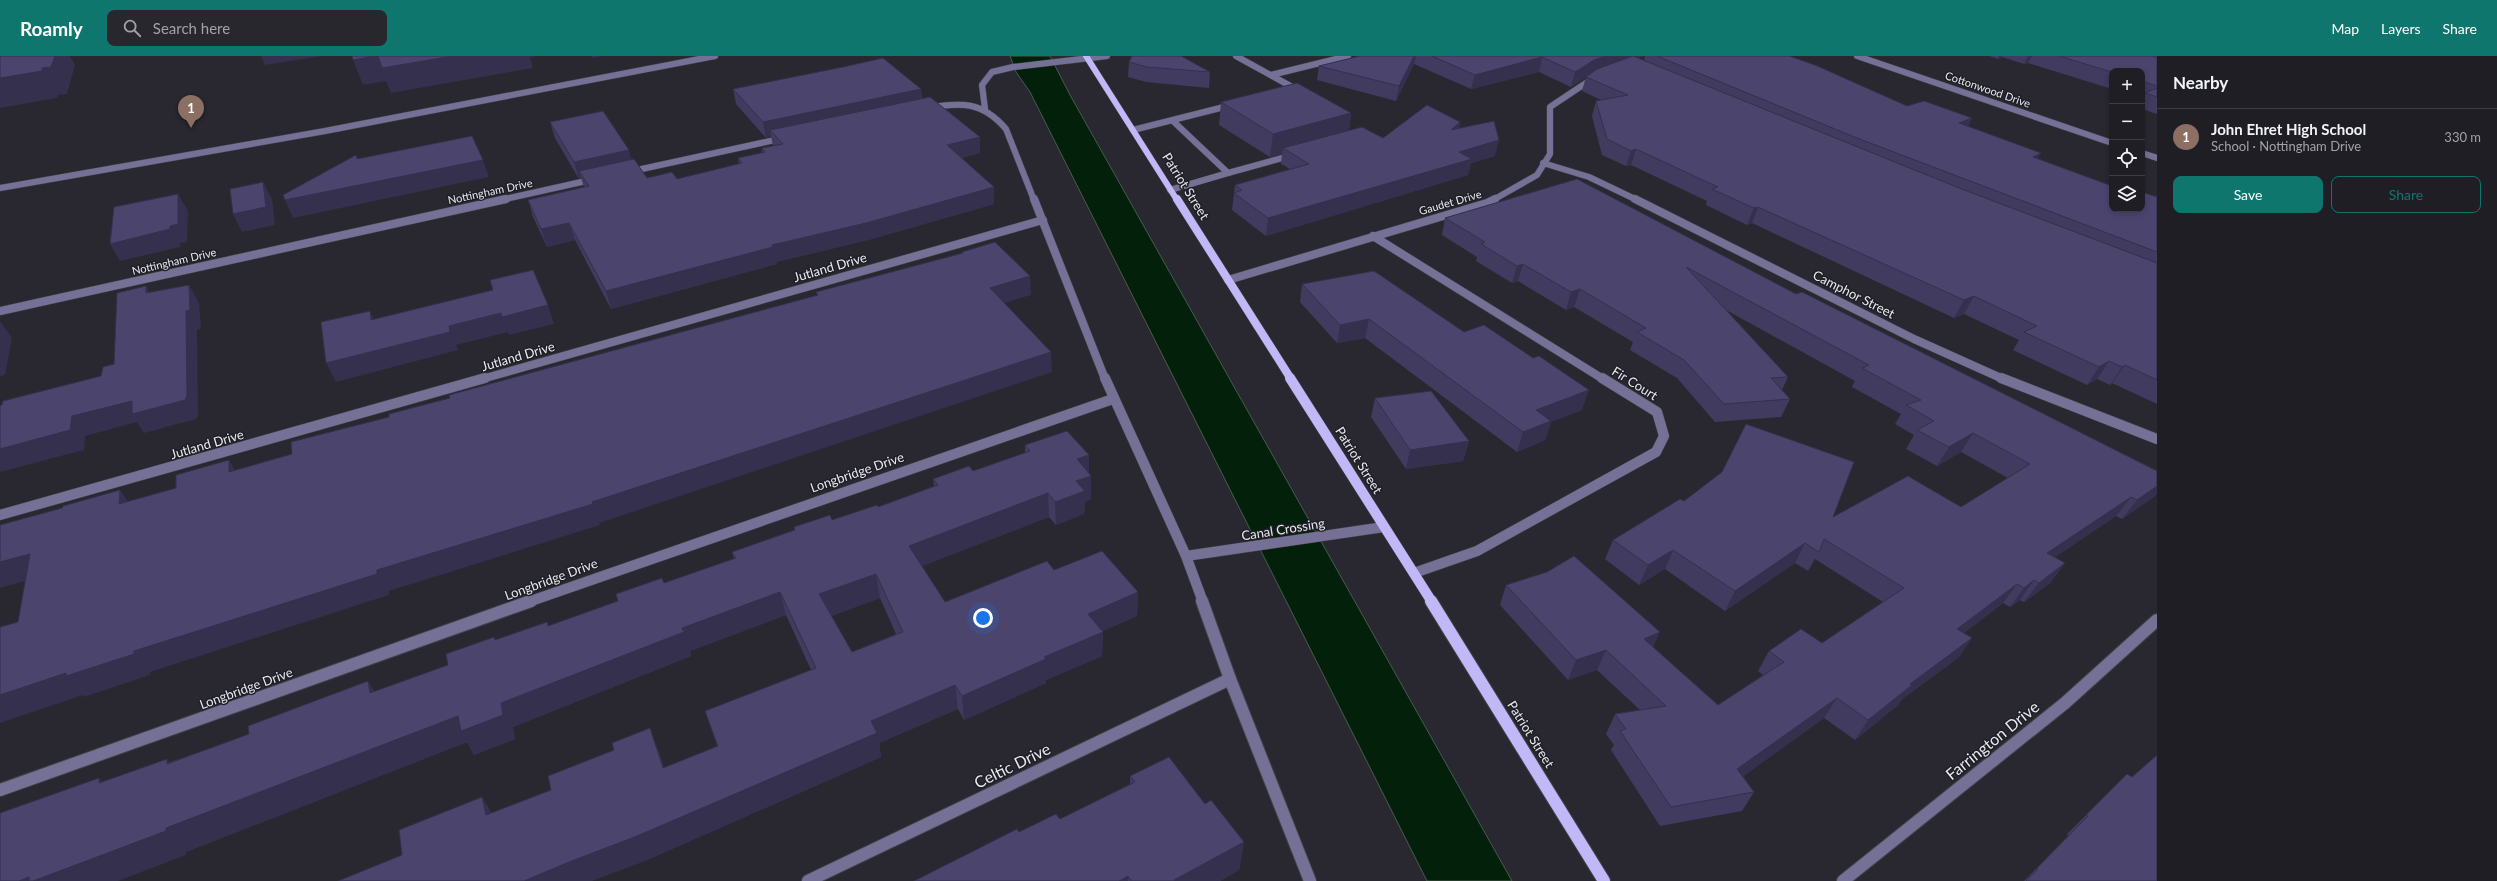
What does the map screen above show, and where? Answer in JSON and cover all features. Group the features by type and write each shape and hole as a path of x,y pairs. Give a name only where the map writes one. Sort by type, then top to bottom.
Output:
{"main road":[{"name":"Patriot Street","path":"1087,58 1414,573 1604,881"}],"street":[{"path":"0,188 326,131 715,56"},
{"path":"985,109 982,85 992,72 1013,67 1107,56"},
{"path":"1236,56 1294,88 1279,92"},
{"path":"1271,75 1348,56"},
{"name":"Cottonwood Drive","path":"1857,56 2109,142"},
{"name":"Gaudet Drive","path":"1228,280 1487,203 1537,174 1550,154 1550,107 1591,79 1606,74"},
{"path":"1133,130 1173,121 1241,102"},
{"path":"921,109 964,103 985,109 997,116 1006,129 1113,399 1186,556 1230,680 1310,881"},
{"path":"1173,121 1228,173"},
{"path":"623,173 793,136"},
{"path":"1170,190 1305,152"},
{"path":"2145,154 2157,158"},
{"name":"Camphor Street","path":"1543,164 1589,177 1687,224 1914,339 1977,367 2157,439"},
{"name":"Nottingham Drive","path":"0,311 607,177"},
{"name":"Jutland Drive","path":"0,515 1043,220"},
{"name":"Fir Court","path":"1373,236 1657,412 1664,436 1656,452 1544,515 1477,551 1414,573"},
{"name":"Longbridge Drive","path":"0,790 754,522 1113,399"},
{"name":"Canal Crossing","path":"1186,556 1232,551 1384,527"},
{"name":"Farrington Drive","path":"1843,881 2065,703 2157,620"},
{"name":"Celtic Drive","path":"808,881 1230,680"}],"shaded area":[{"path":"1010,56 1050,56 1070,95 1512,881 1427,881 1030,92 1016,72"}],"building":[{"path":"0,56 55,56 51,67 42,68 42,71 0,78"},
{"path":"352,56 375,56 353,60"},
{"path":"378,56 453,56 382,68"},
{"path":"1132,56 1181,56 1210,72 1147,67 1129,62"},
{"path":"1360,56 1414,56 1399,86 1319,66"},
{"path":"1432,56 1606,56 1594,60 1575,72 1542,57 1475,75"},
{"path":"1633,56 1959,188 2157,263 2157,380 2125,365 2122,367 2109,361 2099,367 2024,332 2037,326 1974,296 1964,300 1758,207 1754,208 1712,189 1718,187 1636,149 1631,151 1607,139 1596,101 1628,95 1586,77 1597,69"},
{"path":"1657,56 1789,56 1815,65 1907,106 1924,101 1972,118 1959,123 2041,153 2033,157 2109,185 2109,212 2145,212 2145,193 2157,197 2157,252 1857,138"},
{"path":"2059,56 2152,56 2157,58 2157,86 2145,82 2145,68 2109,68 2109,71"},
{"path":"883,58 921,89 763,122 733,89 843,67"},
{"path":"1297,83 1351,113 1273,134 1221,102"},
{"path":"2157,88 2157,97 2145,93"},
{"path":"930,97 980,137 947,145 994,187 866,223 772,245 773,247 606,291 569,223 541,229 528,200 589,186 579,171 634,159 647,178 672,172 677,179 742,163 738,158 765,152 762,148 783,144 770,130"},
{"path":"1427,105 1460,122 1451,130 1494,121 1499,140 1459,152 1472,159 1268,218 1234,193 1242,190 1235,185 1309,164 1283,148 1362,127 1383,138"},
{"path":"603,111 629,150 574,162 550,122"},
{"path":"472,136 483,160 285,200 283,195 356,155 357,159"},
{"path":"1577,179 1796,294 1802,292 2157,471 2157,486 2137,500 2131,497 2047,553 2065,563 2039,583 2034,580 2024,588 2017,584 1957,629 1972,638 1910,684 1912,685 1868,720 1837,698 1737,769 1754,792 1671,807 1620,731 1626,729 1615,714 1666,706 1606,650 1576,660 1506,585 1547,572 1574,556 1660,632 1644,639 1718,705 1784,662 1769,651 1801,629 1822,643 1904,588 1824,539 1819,552 1805,543 1735,591 1673,550 1648,565 1613,540 1680,499 1684,501 1722,472 1746,424 1854,462 1833,517 1908,476 1961,507 2030,464 1973,433 1949,447 1917,430 1934,421 1906,405 1921,400 1862,368 1869,365 1686,267 1788,377 1771,378 1790,399 1724,404 1684,360 1637,332 1646,328 1580,289 1571,292 1523,264 1517,266 1481,244 1485,242 1445,218"},
{"path":"263,182 266,207 233,214 230,189"},
{"path":"178,194 178,224 170,226 170,229 110,244 114,207"},
{"path":"995,242 1030,276 990,288 1051,352 592,502 593,504 377,570 377,574 134,651 134,654 66,676 66,673 0,695 0,627 18,622 30,554 0,562 0,525 120,490 119,504 176,488 176,475 229,460 229,472 292,454 291,442 389,417 389,414 450,398 449,395 818,295 816,292 963,253 962,252"},
{"path":"533,270 548,305 502,317 501,313 449,326 450,332 326,363 321,322 370,311 371,320 493,290 490,280"},
{"path":"1374,271 1464,332 1484,325 1533,358 1539,356 1589,390 1536,410 1551,421 1523,432 1369,319 1340,325 1302,284"},
{"path":"189,285 190,310 186,311 187,396 185,400 132,414 132,401 72,416 70,430 0,449 0,406 2,405 3,401 101,376 103,367 114,364 117,293 146,286 146,293"},
{"path":"1431,391 1469,441 1410,450 1375,398"},
{"path":"1067,431 1089,455 1077,459 1091,476 1076,481 1085,491 1055,502 1048,493 909,546 945,602 1047,561 1054,570 1102,551 1138,592 1088,614 1103,632 1044,657 1046,659 962,696 955,685 871,721 877,733 637,836 524,881 338,881 402,855 399,830 482,797 486,815 551,790 548,776 614,750 612,743 650,728 663,768 718,746 705,711 816,668 780,592 682,628 684,632 501,703 503,715 461,731 458,716 166,828 166,831 33,881 29,881 29,877 19,881 0,881 0,813 99,778 99,783 167,759 167,764 249,734 248,726 368,681 370,693 448,665 446,654 494,637 495,640 547,622 548,626 618,601 616,594 662,578 664,583 736,558 732,552 795,530 794,527 830,515 832,520 877,505 878,507 938,485 933,479 969,466 973,471 1030,451 1025,445","holes":["876,574 903,632 852,652 819,594"]},
{"path":"2157,755 2157,881 2026,881 2088,816 2086,815 2127,774 2132,777"},
{"path":"1169,757 1205,804 1211,800 1244,842 1174,880 1175,881 1131,881 1128,876 1119,881 914,881 1017,829 1019,832 1056,814 1060,819 1135,782 1130,776"}],"place":[{"name":"John Ehret High School","path":"191,128"}]}
